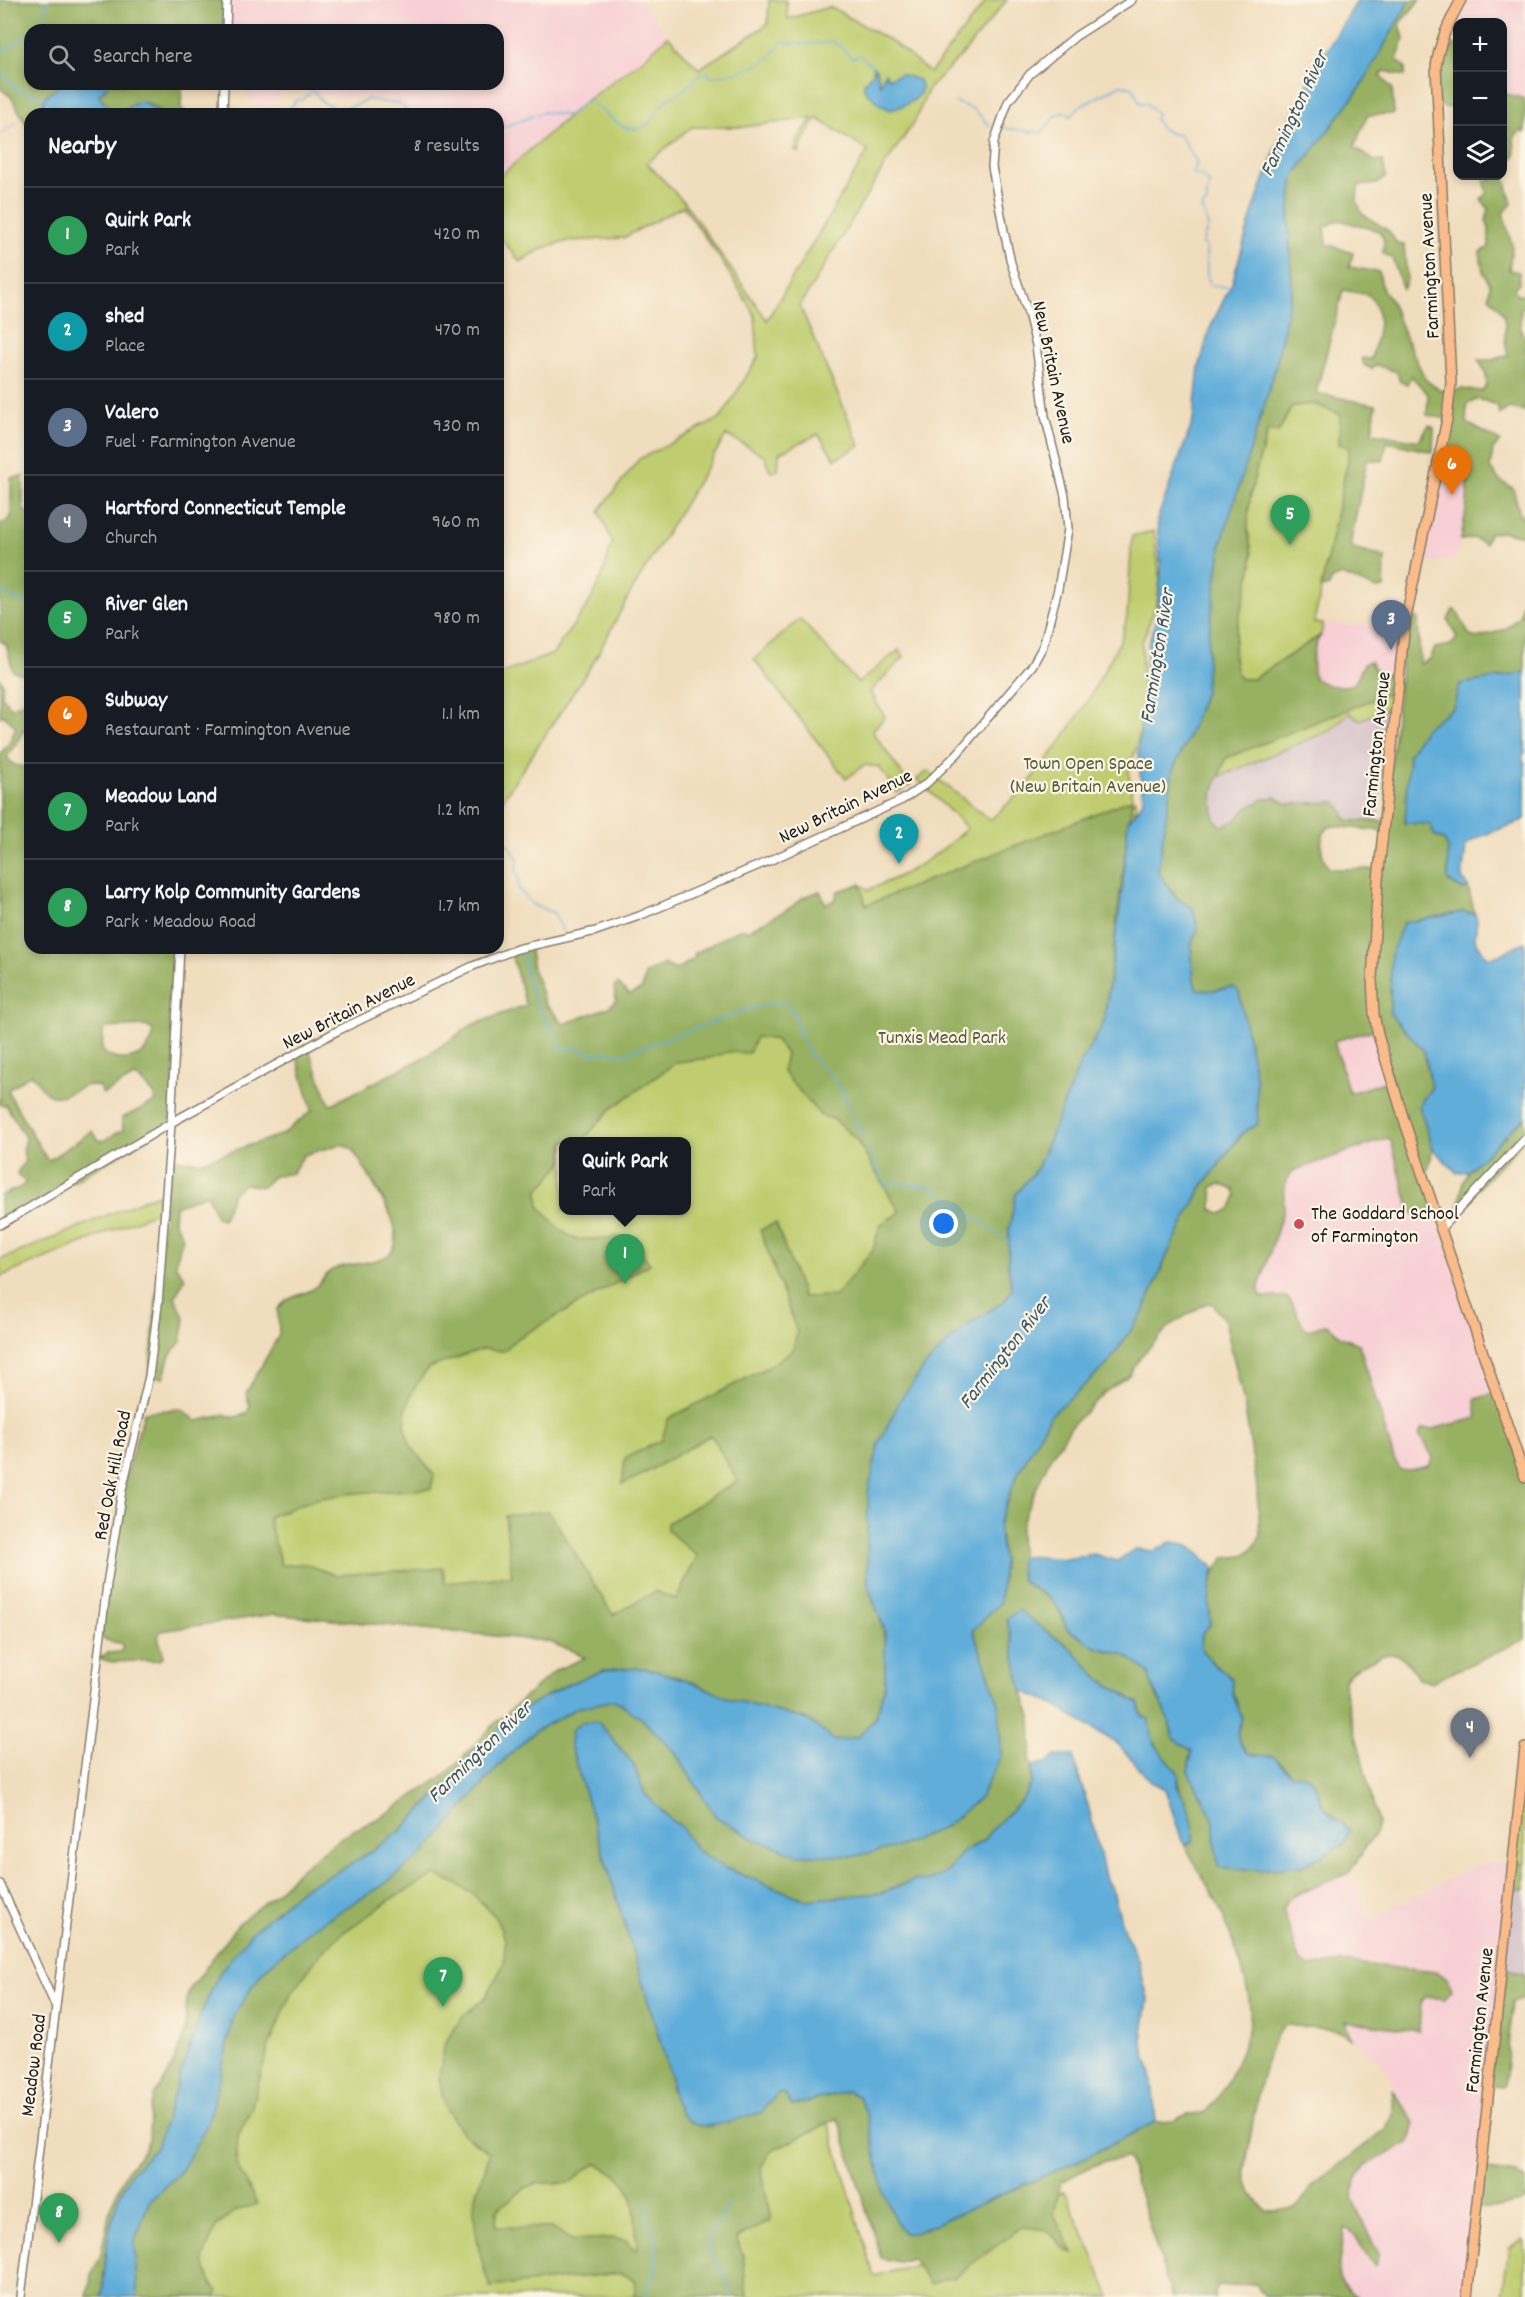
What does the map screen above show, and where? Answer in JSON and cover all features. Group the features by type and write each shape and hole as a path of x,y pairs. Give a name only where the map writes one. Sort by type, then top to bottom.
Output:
{"main road":[{"name":"Farmington Avenue","path":"1461,0 1438,50 1436,68 1451,383 1447,419 1405,623 1380,856 1372,979 1378,1035 1440,1229 1525,1477"},
{"name":"Farmington Avenue","path":"1467,2297 1525,1748"}],"street":[{"path":"226,24 227,0"},
{"name":"New Britain Avenue","path":"0,1225 171,1124 337,1031 473,966 517,949 596,931 639,916 769,861 902,800 926,784 957,754 1032,666 1043,646 1058,589 1068,529 1065,496 1045,416 1036,345 1011,263 1004,231 993,167 994,142 1008,102 1030,74 1067,43 1132,0"},
{"path":"223,108 224,90"},
{"name":"Red Oak Hill Road","path":"56,2007 107,1584 122,1490 153,1348 162,1263 180,954"},
{"path":"1440,1229 1525,1139"},
{"name":"Meadow Road","path":"0,1884 56,2007 21,2297"}],"shaded area":[{"path":"230,0 639,0 668,36 643,59 583,103 504,173 504,108 401,108 371,96 344,99 319,93 286,91 264,108 247,96 248,90 504,90 504,24 228,24"},
{"path":"1470,0 1525,0 1525,99 1507,94 1507,18 1460,18"},
{"path":"1440,453 1469,459 1467,503 1459,550 1454,559 1416,566"},
{"path":"1405,623 1399,689 1388,675 1364,664 1354,684 1342,688 1324,685 1314,678 1311,665 1315,643 1321,635 1323,624 1396,625"},
{"path":"1392,707 1379,821 1346,819 1340,807 1302,802 1288,804 1264,799 1247,808 1229,824 1222,826 1215,821 1212,794 1218,777 1329,731 1349,712 1361,720"},
{"path":"1377,1029 1391,1081 1349,1093 1334,1041"},
{"path":"1387,1138 1434,1212 1496,1393 1475,1405 1477,1418 1423,1429 1419,1435 1433,1457 1429,1466 1404,1471 1394,1459 1359,1344 1337,1335 1303,1327 1289,1298 1285,1296 1264,1299 1260,1296 1259,1287 1284,1208 1283,1200 1288,1176"},
{"path":"1513,1862 1467,2297 1359,2297 1349,2293 1342,2285 1339,2273 1345,2227 1355,2234 1369,2261 1376,2266 1363,2223 1352,2198 1357,2178 1366,2165 1409,2143 1415,2123 1392,2089 1388,2074 1382,2064 1352,2040 1344,2021 1421,2003 1425,1997 1445,1999 1331,1962 1309,1967 1302,1963 1296,1952 1283,1909 1286,1901 1293,1896 1349,1873 1371,1919 1475,1866"},
{"path":"1525,1889 1525,1974 1502,1969 1511,1890"}],"green space":[{"path":"0,0 227,0 226,24 24,24 24,90 56,90 42,108 24,108 24,120 11,97 0,88"},
{"path":"769,0 786,0 788,19 829,7 894,43 930,73 987,0 1007,0 961,56 929,88 915,121 885,165 800,306 860,446 835,459 818,434 779,453 778,470 771,472 764,455 726,435 631,592 594,661 504,798 504,673 553,654 593,597 605,568 612,542 599,511 639,459 721,418 758,357 755,315 721,260 683,206 623,238 569,241 541,249 520,262 504,242 504,173 583,103 643,59 668,36 699,69 768,24","holes":["812,118 798,139 795,151 799,153 804,139 817,118 868,151 767,320 684,202 647,163 692,127 744,127"]},
{"path":"1410,0 1420,0 1400,23 1404,39 1397,60 1405,67 1405,76 1385,71 1380,76 1392,88 1394,114 1368,115 1354,147 1375,161 1383,161 1386,177 1377,184 1358,186 1357,201 1362,214 1389,231 1397,244 1404,245 1407,280 1403,289 1392,258 1383,253 1384,240 1379,231 1339,220 1325,227 1327,244 1353,253 1349,267 1379,272 1383,291 1389,297 1426,380 1440,390 1482,391 1487,385 1485,371 1478,360 1492,360 1508,355 1504,318 1497,305 1489,297 1490,284 1483,272 1480,252 1489,247 1489,229 1486,221 1489,209 1481,199 1487,193 1484,180 1505,180 1512,204 1503,213 1512,245 1509,270 1519,272 1519,283 1514,288 1518,296 1525,294 1520,328 1525,339 1525,411 1509,408 1500,414 1497,405 1478,399 1466,405 1467,423 1500,441 1493,450 1490,468 1500,481 1513,488 1520,515 1525,519 1525,536 1504,532 1489,533 1485,544 1474,538 1461,540 1467,503 1469,459 1440,453 1447,419 1427,415 1428,394 1411,376 1407,384 1400,382 1397,372 1376,365 1372,369 1364,365 1362,358 1371,359 1376,342 1379,326 1377,310 1369,295 1343,290 1316,393 1376,405 1372,433 1419,441 1429,425 1434,428 1433,452 1387,442 1383,461 1367,460 1351,540 1353,549 1385,557 1384,588 1377,589 1342,575 1332,579 1329,586 1321,588 1349,447 1339,444 1340,414 1314,404 1292,406 1278,432 1268,431 1254,480 1248,517 1252,562 1235,637 1235,666 1240,679 1253,679 1321,635 1313,656 1314,678 1333,686 1354,684 1364,664 1370,661 1374,670 1388,675 1393,674 1399,687 1405,623 1418,617 1420,664 1430,659 1435,648 1451,645 1457,638 1448,620 1453,610 1456,610 1470,636 1477,638 1506,629 1520,615 1521,605 1525,603 1525,671 1520,674 1460,684 1453,708 1425,728 1416,822 1430,824 1435,836 1444,840 1448,848 1448,881 1464,890 1468,887 1475,914 1462,912 1403,923 1390,1014 1424,1051 1432,1087 1419,1105 1433,1149 1425,1182 1434,1212 1418,1217 1410,1211 1391,1141 1387,1138 1293,1171 1286,1183 1284,1208 1259,1287 1260,1296 1289,1298 1304,1327 1309,1330 1327,1324 1341,1337 1359,1344 1394,1459 1400,1469 1404,1471 1429,1466 1433,1457 1419,1435 1423,1429 1477,1418 1475,1399 1496,1393 1525,1477 1525,1639 1432,1682 1418,1679 1408,1662 1397,1654 1376,1658 1346,1677 1345,1692 1378,1823 1376,1832 1349,1873 1293,1896 1286,1901 1283,1909 1296,1952 1302,1963 1309,1967 1342,1962 1436,1972 1447,1978 1451,1990 1445,1999 1425,1997 1421,2003 1419,2031 1344,2021 1352,2040 1337,2030 1287,2025 1278,2033 1264,2068 1245,2171 1252,2193 1266,2211 1289,2210 1298,2206 1314,2184 1386,2129 1394,2108 1392,2089 1415,2123 1409,2143 1366,2165 1357,2178 1352,2198 1379,2254 1376,2266 1367,2257 1354,2235 1345,2228 1339,2258 1340,2277 1349,2292 1359,2297 1265,2297 1256,2284 1217,2287 1215,2297 1172,2297 1128,2158 1101,2163 1060,2183 1054,2215 1073,2253 1066,2250 1047,2230 1022,2227 954,2277 930,2284 911,2258 899,2262 881,2258 838,2118 770,2152 761,2167 771,2220 736,2238 743,2255 747,2297 634,2297 636,2281 621,2273 490,2287 478,2243 474,2208 476,2192 489,2153 463,2134 445,2107 439,2078 445,2043 463,2016 486,1997 504,1963 505,1940 495,1916 473,1894 435,1875 396,1896 340,1935 321,1953 291,1994 269,2046 251,2109 238,2136 236,2163 257,2204 234,2212 216,2226 203,2259 211,2284 218,2291 216,2297 137,2297 135,2240 149,2202 182,2170 221,2073 233,2017 263,1971 312,1928 382,1886 424,1853 501,1763 535,1731 577,1708 615,1700 641,1718 675,1752 716,1817 752,1838 1000,1603 1003,1562 998,1525 1017,1475 1051,1415 1107,1365 1143,1313 1168,1253 1202,1187 1243,1133 1244,1019 1239,992 1222,988 1207,992 1197,990 1191,946 1198,928 1158,872 1173,769 1186,743 1205,692 1209,633 1222,541 1292,289 1289,217 1294,176 1360,88","holes":["1399,689 1385,821 1346,819 1336,802 1288,804 1275,797 1264,799 1247,808 1235,821 1222,826 1215,821 1212,794 1226,758","1333,826 1384,831 1379,869 1330,869 1321,845 1324,833","1377,1029 1391,1080 1349,1093 1334,1041","1220,1184 1234,1190 1236,1195 1231,1208 1222,1214 1212,1209 1212,1187","1206,1303 1213,1304 1225,1321 1244,1403 1257,1487 1260,1536 1255,1546 1243,1556 1224,1558 1219,1565 1210,1590 1211,1624 1202,1633 1201,1649 1232,1681 1233,1695 1237,1702 1241,1724 1238,1733 1241,1745 1248,1753 1280,1761 1291,1775 1297,1774 1316,1786 1324,1807 1349,1830 1343,1845 1302,1866 1217,1840 1213,1818 1188,1771 1192,1751 1161,1704 1149,1673 1125,1655 1095,1647 1064,1621 1054,1601 1022,1581 1020,1530 1050,1458 1073,1424 1104,1393 1128,1376 1142,1355 1171,1325","1047,1632 1066,1644 1100,1679 1138,1703 1148,1731 1161,1753 1179,1774 1180,1791 1193,1833 1192,1842 1185,1845 1214,1897 1240,1962 1250,2008 1249,2028 1228,2080 1214,2103 1204,2113 1187,2114 1173,2121 1156,2122 1080,2160 917,2232 884,2194 867,2115 859,2097 847,2091 792,2106 785,2094 778,2093 766,2105 681,2114 671,2088 671,2077 570,1744 573,1730 598,1722 633,1764 645,1794 673,1822 680,1825 696,1850 725,1868 806,1900 881,1893 915,1880 928,1881 948,1872 961,1854 984,1840 1022,1800 1032,1782 1031,1716 1022,1691","597,2164 611,2172 628,2188 634,2208 637,2247 635,2250 626,2240 612,2238 572,2240 552,2228 496,2227 497,2210 525,2188 537,2183 570,2183 586,2169"]},
{"path":"1453,47 1453,108 1443,107 1437,103 1437,69 1439,62"},
{"path":"104,90 182,90 181,108 154,108 145,102 127,108 110,108 98,94"},
{"path":"1507,94 1525,99 1525,133 1520,131 1514,138 1515,155 1507,166"},
{"path":"1314,404 1340,414 1339,443 1349,447 1314,623 1323,624 1321,635 1253,679 1240,679 1235,666 1235,637 1252,562 1248,517 1257,467 1268,431 1279,432 1292,406"},
{"path":"23,476 24,675 13,671 6,644 0,641 0,523 5,523 11,516 11,478"},
{"path":"1154,531 1160,579 1157,603 1142,642 1142,678 1146,711 1129,772 1132,799 1130,801 1136,799 1137,810 1134,810 1121,940 1102,994 1109,1022 1053,1120 1046,1156 868,1502 585,1658 546,1641 274,1614 167,1628 201,1462 409,1248 346,1135 659,988 863,899 860,884 868,890 897,878 921,864 967,828 917,779 928,771 990,820 1025,788 1057,747 1086,704 1121,639 1127,617 1132,536"},
{"path":"800,619 858,683 899,650 904,657 870,692 885,717 872,731 910,785 897,793 879,767 864,765 846,779 754,659"},
{"path":"1395,672 1392,707 1360,720 1349,713 1329,731 1170,797 1164,767"},
{"path":"0,678 3,684 2,695 11,708 24,702 24,731 8,754 8,759 14,765 24,767 24,954 180,954 171,1124 0,1225 0,1196 23,1186 25,1181 17,1175 25,1161 23,1150 26,1139 6,1105 0,1105 0,754 8,745 16,727 3,715 0,717","holes":["146,1026 153,1030 148,1047 134,1057 117,1059 102,1050 105,1028","31,1074 46,1093 59,1096 90,1085 99,1087 103,1094 134,1077 155,1095 155,1102 122,1118 123,1130 102,1141 92,1131 49,1160 9,1094 9,1089"]},
{"name":"Tunxis Mead Park","path":"1132,799 1104,1023 1079,1066 1038,1167 1016,1194 1009,1229 1008,1265 1012,1289 1005,1301 964,1327 879,1615 886,1666 883,1693 876,1716 858,1737 835,1741 808,1720 730,1699 687,1680 645,1668 605,1670 568,1684 518,1712 398,1833 350,1865 302,1889 220,1972 200,2016 156,2148 132,2173 118,2198 108,2237 102,2297 87,2297 93,2271 100,2258 111,2205 127,2170 144,2150 149,2139 150,2108 154,2095 168,2075 179,2049 185,2031 187,1998 190,1989 238,1924 300,1869 346,1834 383,1816 443,1776 494,1724 556,1670 585,1658 546,1641 274,1614 161,1631 158,1637 164,1656 160,1660 112,1662 98,1658 108,1653 120,1652 123,1648 121,1643 101,1638 122,1490 144,1412 181,1409 197,1421 224,1415 234,1417 246,1414 250,1407 246,1393 279,1335 278,1309 291,1298 313,1289 332,1270 385,1257 394,1248 396,1236 393,1221 377,1187 352,1149 341,1144 304,1155 292,1173 274,1176 262,1187 244,1184 233,1193 223,1219 216,1217 207,1194 175,1206 174,1222 183,1237 175,1265 185,1278 175,1297 185,1319 181,1341 169,1357 164,1378 149,1376 169,1158 200,1162 283,1134 312,1110 296,1054 308,1047 330,1105 425,1057 472,1025 526,1005 512,957 515,949 529,946 533,969 546,1006 564,1024 609,1007 616,1000 614,987 618,984 630,995 642,989 645,974 664,964 676,970 695,958 694,954 739,929 749,930 790,908 802,898 820,891 826,904 835,900 838,891 860,884 866,905","holes":["756,1037 776,1040 786,1054 782,1071 821,1116 833,1119 855,1138 900,1212 880,1225 873,1250 835,1296 803,1297 776,1223 760,1230 797,1332 793,1350 766,1368 668,1419 662,1440 625,1458 622,1484 711,1435 738,1481 667,1523 667,1530 697,1556 676,1600 656,1591 613,1615 549,1511 505,1516 512,1576 445,1583 443,1568 335,1575 305,1564 281,1565 268,1517 315,1499 354,1493 431,1489 434,1475 410,1445 405,1429 406,1408 413,1390 428,1368 483,1349 504,1351 516,1339 650,1264 634,1242 620,1237 577,1240 560,1230 539,1206 538,1191 559,1167 559,1137 586,1137 611,1109 677,1062 710,1058 728,1052 749,1053"]},
{"path":"1525,1117 1525,1139 1458,1210 1463,1182 1468,1171"},
{"path":"158,1194 157,1212 0,1277 0,1260"},
{"path":"1525,1748 1525,1864 1513,1862"},
{"path":"466,1797 826,2114 874,2276 928,2263 1024,2209 1065,2191 1110,2297 144,2297 211,2057"},
{"path":"1513,1862 1525,1864 1525,1889 1511,1890"},
{"path":"1502,1969 1525,1974 1525,1998 1512,2002 1505,2085 1502,2087 1489,2085"},
{"path":"1480,2169 1517,2174 1525,2179 1525,2201 1493,2208 1476,2208"},
{"path":"1525,2240 1525,2297 1502,2297 1509,2247"}],"water":[{"name":"Farmington River","path":"1358,0 1410,0 1360,88 1294,176 1289,217 1292,289 1275,370 1222,541 1209,633 1205,692 1186,743 1173,769 1158,872 1176,898 1193,908 1198,928 1191,946 1194,981 1197,989 1234,987 1239,992 1256,1079 1258,1124 1242,1133 1202,1187 1168,1253 1143,1313 1107,1365 1051,1415 1017,1475 998,1525 1003,1562 1000,1603 973,1630 999,1703 1001,1756 980,1798 946,1826 901,1846 855,1856 798,1855 752,1838 716,1817 675,1752 641,1718 615,1700 577,1708 535,1731 501,1763 424,1853 382,1886 312,1928 263,1971 233,2017 207,2125 182,2170 149,2202 135,2240 137,2297 102,2297 108,2237 118,2198 131,2173 156,2148 200,2016 220,1972 252,1932 302,1889 350,1865 398,1833 439,1793 476,1749 518,1712 568,1684 605,1670 645,1668 687,1680 730,1699 808,1720 835,1741 858,1737 876,1717 885,1684 885,1631 868,1586 867,1544 868,1493 879,1443 900,1400 926,1365 964,1327 1005,1301 1012,1289 1008,1265 1009,1229 1016,1194 1038,1167 1079,1066 1104,1023 1123,884 1128,820 1138,810 1143,800 1138,753 1148,645 1157,615 1161,569 1157,520 1193,421 1199,368 1210,328 1232,283 1253,211 1277,144 1316,67"},
{"path":"872,66 877,70 880,85 885,73 889,78 901,74 919,80 921,87 918,97 891,110 880,105 864,89 864,82 874,72"},
{"path":"54,90 104,90 99,94 110,108 43,108 44,98"},
{"path":"141,101 153,108 127,108"},
{"path":"1525,671 1525,751 1522,758 1525,764 1525,819 1466,845 1462,879 1468,887 1464,890 1448,881 1448,848 1444,840 1435,836 1430,824 1405,823 1409,754 1425,728 1453,708 1460,684 1520,674"},
{"path":"1463,912 1475,914 1477,919 1475,939 1486,957 1496,956 1525,942 1525,1117 1468,1171 1457,1173 1433,1149 1419,1105 1432,1087 1424,1051 1390,1014 1391,955 1403,923"},
{"path":"1171,1542 1190,1547 1215,1569 1211,1582 1211,1624 1202,1633 1201,1649 1232,1681 1233,1695 1242,1717 1238,1733 1241,1745 1248,1753 1273,1756 1291,1775 1301,1775 1312,1780 1324,1808 1350,1830 1343,1845 1302,1866 1259,1870 1218,1867 1213,1818 1188,1771 1192,1751 1175,1740 1149,1673 1125,1655 1095,1647 1066,1628 1056,1605 1022,1581 1019,1560 1024,1556 1067,1559 1093,1554 1117,1561 1135,1549 1155,1551"},
{"path":"1019,1610 1066,1644 1100,1679 1138,1703 1142,1716 1149,1719 1154,1742 1179,1774 1177,1786 1192,1820 1192,1842 1185,1845 1182,1841 1165,1789 1151,1782 1118,1744 1048,1701 1022,1691 1007,1619"},
{"path":"598,1722 633,1764 645,1794 673,1822 680,1825 696,1850 725,1868 806,1900 881,1893 915,1880 928,1881 948,1872 961,1854 984,1840 1022,1800 1032,1782 1032,1766 1049,1762 1055,1756 1073,1756 1106,1880 1113,1892 1124,1931 1138,1959 1148,1999 1142,2040 1151,2072 1156,2122 1080,2160 917,2232 904,2233 895,2220 884,2194 867,2115 859,2097 847,2091 792,2106 785,2094 779,2093 766,2105 763,2112 730,2122 700,2126 685,2118 673,2094 671,2077 570,1744 572,1730 581,1723"}],"waterway":[{"path":"41,24 48,0"},
{"path":"0,53 24,37"},
{"path":"504,127 544,112 569,116 584,102 591,101 619,124 627,128 643,127 653,119 663,104 700,75 707,72 711,77 749,69 770,57 782,42 805,44 832,42 840,46 852,58 860,55 873,67"},
{"path":"0,70 16,89 45,98"},
{"path":"1003,128 1041,133 1057,115 1064,112 1071,116 1078,108 1120,85 1133,87 1140,103 1146,103 1157,114 1156,122 1161,128 1180,135 1197,163 1193,173 1203,177 1210,184 1207,191 1207,203 1202,207 1208,226 1202,244 1206,247 1207,275 1211,286 1231,287"},
{"path":"291,108 296,100 302,100 312,91 321,101 334,108"},
{"path":"347,108 369,99 398,103 405,108"},
{"path":"955,102 973,109 991,127"},
{"path":"0,134 18,122"},
{"path":"0,591 18,601 24,600"},
{"path":"504,843 511,847 518,860 516,871 519,880 518,888 533,905 554,913 563,932"},
{"path":"523,952 527,977 537,1006 556,1034"},
{"path":"558,1041 565,1050 576,1048 593,1054 605,1052 621,1055 749,1009 787,1003 807,1050 840,1088 863,1138"},
{"path":"867,1147 885,1185 898,1182 934,1188 1009,1242"},
{"path":"729,2202 710,2235 708,2251 727,2280 732,2297"},
{"path":"644,2297 655,2274 657,2246 649,2224 647,2203"}],"place":[{"name":"Subway","path":"1452,495"},
{"name":"River Glen","path":"1290,545"},
{"name":"Valero","path":"1391,650"},
{"name":"shed","path":"899,864"},
{"name":"The Goddard School of Farmington","path":"1299,1224"},
{"name":"Quirk Park","path":"625,1284"},
{"name":"Hartford Connecticut Temple","path":"1470,1758"},
{"name":"Meadow Land","path":"443,2007"},
{"name":"Larry Kolp Community Gardens","path":"59,2243"}],"park label":[{"name":"Town Open Space (New Britain Avenue)","path":"1088,774"}]}
